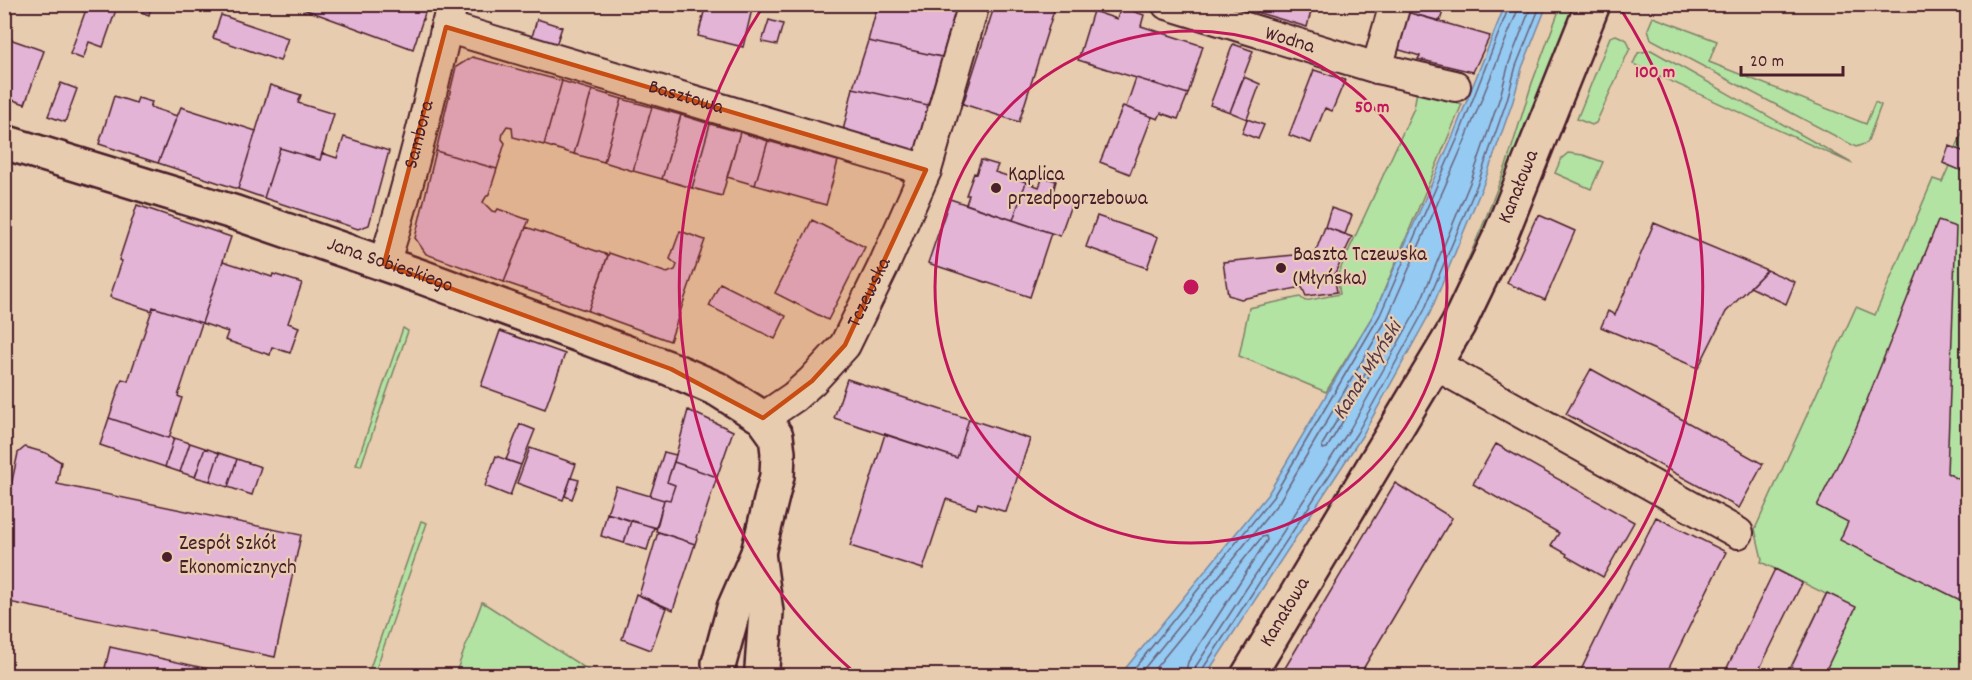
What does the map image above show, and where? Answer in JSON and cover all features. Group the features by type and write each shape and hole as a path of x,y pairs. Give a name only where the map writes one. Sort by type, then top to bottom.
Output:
{"street":[{"name":"Tczewska","path":"764,418 803,389 845,345 926,170 974,4"},
{"name":"Wodna","path":"1167,4 1377,68 1455,86"},
{"path":"1377,68 1395,4"},
{"name":"Kanałowa","path":"1248,675 1458,325 1499,239 1593,4"},
{"name":"Basztowa","path":"449,16 926,170"},
{"name":"Sambora","path":"384,264 449,16"},
{"name":"Jana Sobieskiego","path":"4,142 226,209 452,288 671,369 717,389 764,418"},
{"path":"1436,364 1738,533"},
{"path":"710,669 723,645 734,608 758,553 777,476 776,436 764,418"},
{"path":"710,669 741,661 767,672 766,612 758,553"}],"highlighted area":[{"path":"446,27 926,170 845,345 812,381 763,418 671,369 384,264"}],"green space":[{"path":"1561,5 1574,5 1514,160 1463,278 1464,269 1507,163 1532,83"},
{"path":"1653,17 1717,41 1709,62 1866,124 1875,102 1881,105 1867,143 1856,147 1651,39 1648,29"},
{"path":"1616,35 1627,40 1630,48 1596,123 1592,125 1577,119 1610,37"},
{"path":"1651,50 1853,164 1633,64 1638,53"},
{"path":"1417,91 1462,104 1375,312 1326,392 1239,356 1249,308 1300,297 1305,301 1340,294 1337,276 1414,108"},
{"path":"1967,121 1967,675 1787,675 1826,594 1761,562 1755,529 1856,307 1875,315 1933,179 1942,182 1949,166 1943,163 1949,146 1956,148"},
{"path":"1568,153 1603,162 1591,189 1555,173 1561,159"},
{"path":"403,328 408,331 361,466 356,465"},
{"path":"421,521 427,523 375,672 369,671"},
{"path":"482,602 596,675 455,675"}],"water":[{"name":"Kanał Młyński","path":"1505,5 1547,5 1522,68 1513,101 1484,183 1430,313 1362,436 1206,675 1120,675 1268,494 1375,312 1454,133"}],"building":[{"path":"88,4 118,4 103,47 89,42 83,59 70,54"},
{"path":"120,4 152,4 149,15"},
{"path":"290,4 428,4 413,49"},
{"path":"706,4 753,5 743,47 698,36"},
{"path":"878,4 958,4 942,57 868,41"},
{"path":"995,4 1056,4 1019,122 963,104"},
{"path":"1229,4 1313,4 1307,27"},
{"path":"1405,4 1445,4 1440,21 1403,11"},
{"path":"1121,7 1144,15 1141,26 1203,46 1188,94 1078,60 1093,11 1117,19"},
{"path":"1403,11 1490,36 1473,72 1418,59 1420,56 1393,48"},
{"path":"221,15 288,38 280,61 213,38"},
{"path":"537,19 562,27 556,45 532,37"},
{"path":"769,20 783,24 777,45 762,42"},
{"path":"4,37 44,51 25,104 4,97"},
{"path":"868,41 942,57 928,105 853,88"},
{"path":"1233,44 1253,51 1230,112 1210,105"},
{"path":"472,57 562,81 544,145 513,137 512,127 507,126 503,132 502,139 505,143 497,169 436,151 456,67"},
{"path":"1314,70 1345,80 1332,111 1325,108 1311,143 1289,135"},
{"path":"1244,77 1260,84 1247,119 1230,112"},
{"path":"1136,78 1188,94 1178,119 1161,113 1158,119 1126,107"},
{"path":"562,81 592,90 574,154 544,145"},
{"path":"61,83 77,89 65,122 48,116"},
{"path":"270,85 301,95 298,103 334,114 320,160 280,148 264,198 238,189"},
{"path":"853,88 928,105 916,152 842,135"},
{"path":"592,90 622,99 604,162 574,154"},
{"path":"114,96 136,103 138,98 152,102 150,107 177,116 158,163 99,144"},
{"path":"622,99 652,107 633,171 604,162"},
{"path":"1123,106 1152,117 1130,174 1100,162"},
{"path":"181,107 256,131 238,189 158,163"},
{"path":"652,107 681,115 662,179 633,171"},
{"path":"681,115 710,124 692,188 662,179"},
{"path":"1247,119 1264,125 1258,139 1242,133"},
{"path":"710,124 740,132 722,196 692,188"},
{"path":"740,132 768,141 755,185 727,177"},
{"path":"344,137 389,151 369,225 358,229 264,198 280,148 320,160 322,153 337,158"},
{"path":"768,141 838,161 826,205 755,185"},
{"path":"1949,146 1968,153 1962,171 1943,163"},
{"path":"436,151 497,169 489,194 483,202 492,211 496,212 498,209 529,220 504,282 426,254 415,238"},
{"name":"Kaplica przedpogrzebowa","path":"981,160 998,165 995,172 1026,182 1013,220 966,204 969,195 966,195"},
{"path":"1043,177 1056,181 1053,192 1073,199 1060,236 1013,220 1026,182 1039,187"},
{"path":"950,199 1051,233 1030,297 928,263"},
{"path":"137,205 231,237 202,323 153,307 152,311 110,297"},
{"path":"1331,208 1352,215 1345,234 1325,227"},
{"path":"1539,215 1575,231 1545,300 1507,283"},
{"path":"1097,216 1158,237 1147,268 1086,247"},
{"path":"812,220 865,247 828,320 775,293"},
{"path":"1938,221 1956,227 1947,473 1968,484 1968,594 1964,602 1840,540 1848,522 1817,506 1856,428"},
{"path":"1654,223 1767,270 1726,312 1698,368 1601,327 1608,311 1615,315"},
{"path":"526,227 608,255 588,311 504,282"},
{"name":"Baszta Tczewska (Młyńska)","path":"1325,227 1352,237 1334,275 1337,292 1306,296 1302,287 1241,299 1228,295 1223,262 1315,253"},
{"path":"680,231 705,240 670,341 588,311 609,253 667,273 675,270 677,265 670,259"},
{"path":"223,261 272,277 273,274 302,283 288,323 299,327 290,353 272,347 270,355 225,340 228,332 202,323"},
{"path":"1767,270 1795,282 1786,304 1750,287"},
{"path":"720,283 786,316 775,339 709,306"},
{"path":"153,307 202,323 178,396 182,398 169,438 109,418 122,379 128,381"},
{"path":"500,331 565,354 545,409 481,386"},
{"path":"1591,369 1763,464 1739,508 1566,414"},
{"path":"847,379 969,419 957,458 834,418"},
{"path":"688,410 733,431 717,477 674,462"},
{"path":"109,418 174,438 165,467 100,445"},
{"path":"969,419 1030,439 1006,512 978,503 976,509 946,499 923,569 850,546 885,434 957,458"},
{"path":"520,424 535,430 521,465 506,460"},
{"path":"174,438 190,443 180,472 165,467"},
{"path":"190,443 205,448 195,477 180,472"},
{"path":"1496,444 1634,522 1603,577 1551,545 1559,533 1473,484"},
{"name":"Zespół Szkół Ekonomicznych","path":"25,447 46,453 61,462 57,484 301,535 275,657 4,601 4,485 11,486 18,453"},
{"path":"205,448 219,453 210,481 195,477"},
{"path":"530,448 576,464 563,500 517,483"},
{"path":"664,452 676,455 667,482 675,485 670,500 650,496"},
{"path":"219,453 237,459 228,487 210,481"},
{"path":"496,456 521,465 510,496 485,486"},
{"path":"237,459 261,467 252,495 228,487"},
{"path":"674,462 717,477 695,544 656,531 664,500 670,500 675,485 667,482"},
{"path":"571,478 579,480 572,499 565,496"},
{"path":"1395,483 1452,518 1359,676 1286,676 1282,673"},
{"path":"616,486 664,500 656,528 607,513"},
{"path":"607,513 631,521 624,543 601,536"},
{"path":"1656,517 1726,552 1665,676 1578,676"},
{"path":"631,521 654,527 647,550 624,543"},
{"path":"658,532 695,544 673,610 639,595"},
{"path":"1775,569 1802,583 1756,676 1723,676"},
{"path":"1827,593 1856,607 1823,676 1787,676"},
{"path":"636,594 666,608 651,650 622,639"},
{"path":"110,647 213,670 212,676 137,676 105,668"}],"place":[{"name":"Kaplica przedpogrzebowa","path":"996,188"},
{"name":"Baszta Tczewska (Młyńska)","path":"1281,268"},
{"name":"Zespół Szkół Ekonomicznych","path":"167,557"}]}
